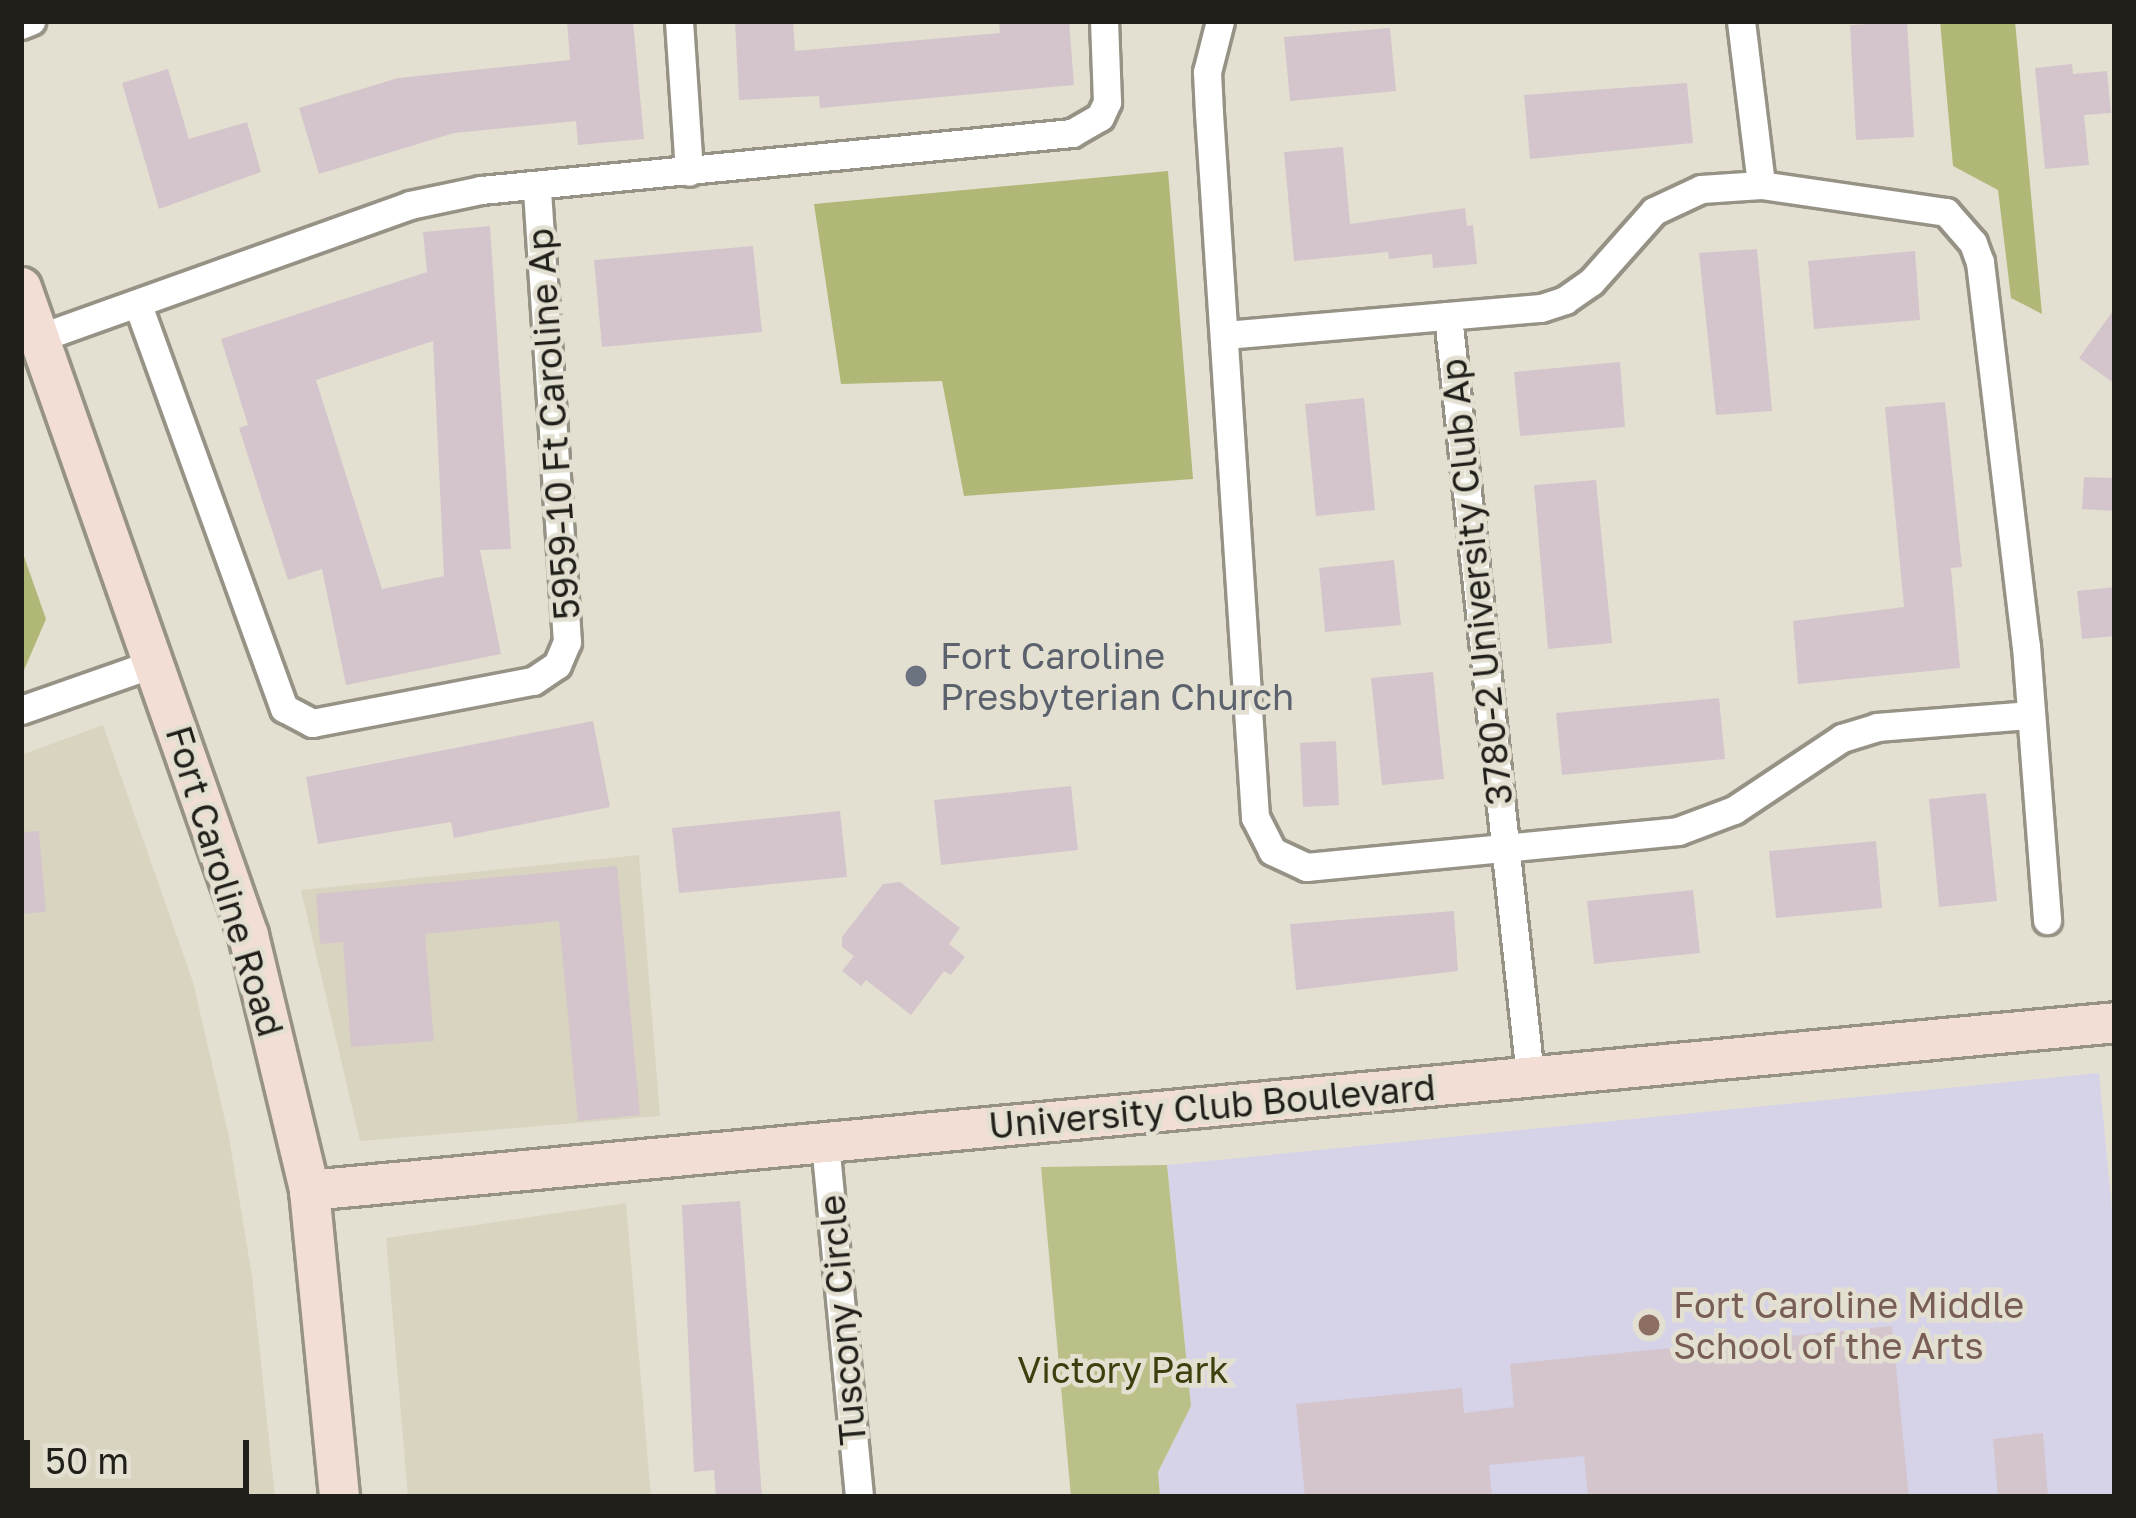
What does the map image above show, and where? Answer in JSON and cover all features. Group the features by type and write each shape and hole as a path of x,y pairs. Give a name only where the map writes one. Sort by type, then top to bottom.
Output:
{"street":[{"path":"21,25 31,21"},
{"path":"679,21 689,172"},
{"path":"39,338 410,205 481,190 1072,133 1100,117 1107,102 1104,21"},
{"path":"1220,21 1207,72 1255,817 1272,851 1306,866 1678,831 1734,810 1842,738 1877,727 2031,715"},
{"path":"1741,21 1761,185"},
{"path":"1225,335 1448,316 1564,300 1591,282 1654,211 1701,189 1761,185 1946,212 1973,243 2007,474 2047,920"},
{"name":"5959-10 Ft Caroline Ap","path":"137,305 284,708 312,723 533,681 557,665 568,642 537,187"},
{"name":"Fort Caroline Road","path":"21,287 248,935 309,1190 339,1497"},
{"name":"3780-2 University Club Ap","path":"1448,316 1530,1076"},
{"path":"21,710 155,664"},
{"name":"University Club Boulevard","path":"309,1190 2115,1022"},
{"name":"Tuscony Circle","path":"825,1143 859,1497"}],"shaded area":[{"path":"103,725 193,982 229,1137 252,1276 275,1497 21,1497 21,755"},
{"path":"639,855 660,1116 360,1141 301,890"},
{"name":"Fort Caroline Middle School of the Arts","path":"2099,1073 2115,1243 2115,1497 1160,1497 1158,1473 1191,1406 1167,1165"},
{"path":"626,1203 651,1497 408,1497 386,1238"}],"green space":[{"path":"1940,21 2015,21 2042,314 2011,298 1998,190 1953,166"},
{"path":"1168,171 1193,479 964,496 942,381 841,384 814,204"},
{"path":"21,548 46,619 21,677"},
{"name":"Victory Park","path":"1167,1165 1191,1406 1158,1472 1160,1497 1071,1497 1041,1167"}],"building":[{"path":"567,21 633,21 644,139 578,145 576,121 454,133 319,174 299,108 398,78 570,60"},
{"path":"735,21 793,21 795,51 1000,33 999,21 1069,21 1074,85 820,108 819,96 739,100"},
{"path":"1907,22 1914,137 1856,140 1850,25"},
{"path":"1390,28 1396,91 1290,101 1284,37"},
{"path":"2072,64 2073,74 2107,71 2111,113 2084,115 2089,165 2045,169 2035,68"},
{"path":"168,69 189,139 247,122 261,172 159,209 122,83"},
{"path":"1687,83 1693,143 1530,159 1524,95"},
{"path":"1343,147 1350,224 1465,208 1467,226 1473,225 1477,264 1433,268 1432,254 1389,259 1388,252 1294,261 1284,152"},
{"path":"490,226 511,549 480,550 501,654 346,685 322,569 288,580 239,428 248,425 221,339 427,272 423,232","holes":["433,341 444,576 382,589 316,380"]},
{"path":"753,246 762,332 602,347 594,260"},
{"path":"1757,249 1772,411 1716,415 1699,253"},
{"path":"1915,251 1920,320 1814,329 1808,261"},
{"path":"2115,308 2115,384 2079,358"},
{"path":"1620,362 1625,427 1520,436 1514,372"},
{"path":"1364,398 1375,510 1316,516 1305,404"},
{"path":"1945,402 1962,567 1951,568 1960,668 1798,684 1793,621 1904,607 1885,407"},
{"path":"2084,477 2115,478 2115,511 2082,509"},
{"path":"1596,480 1612,643 1548,649 1534,485"},
{"path":"1394,560 1401,625 1325,632 1319,568"},
{"path":"2115,587 2115,636 2082,639 2077,591"},
{"path":"1433,672 1444,779 1382,785 1371,678"},
{"path":"1719,698 1725,759 1562,775 1556,713"},
{"path":"593,721 610,807 454,838 451,822 318,844 306,777"},
{"path":"1336,741 1339,805 1303,807 1300,743"},
{"path":"1071,786 1078,850 941,865 934,800"},
{"path":"1986,793 1997,901 1939,907 1929,799"},
{"path":"840,811 847,877 679,893 672,828"},
{"path":"39,831 46,912 21,914 21,832"},
{"path":"1876,841 1882,908 1776,918 1769,851"},
{"path":"617,866 640,1115 578,1121 559,921 425,934 434,1041 351,1047 343,942 320,944 316,894"},
{"path":"900,882 960,928 949,944 965,957 951,975 944,971 911,1015 866,980 861,986 842,971 854,956 842,947 842,937 883,884"},
{"path":"1693,890 1700,953 1594,964 1587,901"},
{"path":"1454,911 1458,971 1296,990 1290,924"},
{"path":"740,1201 762,1497 716,1497 714,1470 694,1472 682,1205"},
{"path":"1892,1326 1909,1497 1588,1497 1584,1456 1489,1465 1492,1497 1305,1497 1296,1404 1462,1388 1464,1413 1514,1407 1510,1364"},
{"path":"2043,1433 2048,1497 1998,1497 1993,1439"}],"place":[{"name":"Fort Caroline Presbyterian Church","path":"916,676"},
{"name":"Fort Caroline Middle School of the Arts","path":"1649,1325"}]}
